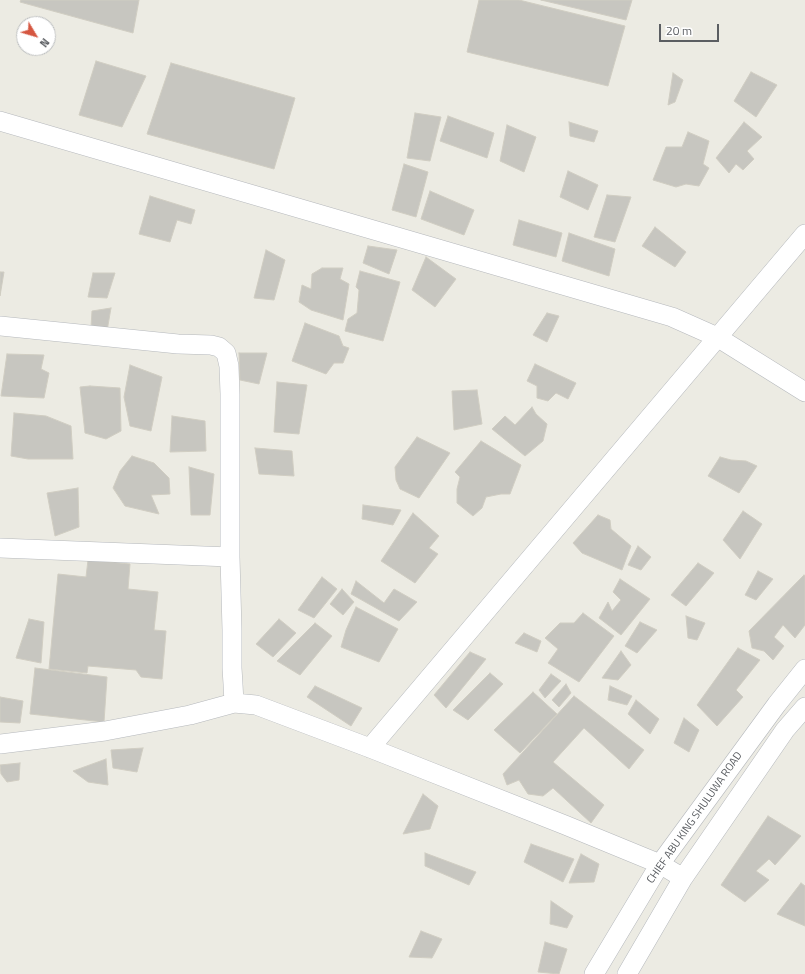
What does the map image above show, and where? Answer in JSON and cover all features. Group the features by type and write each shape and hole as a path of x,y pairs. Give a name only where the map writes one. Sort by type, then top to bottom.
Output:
{"street":[{"path":"0,121 672,317 717,337 805,392"},
{"path":"370,748 805,234"},
{"path":"0,326 211,346 219,347 226,353 229,366 230,394 230,557 234,703"},
{"path":"0,548 230,557"},
{"name":"CHIEF ABU KING SHULUWA ROAD","path":"594,974 660,864 777,704 805,669"},
{"path":"0,744 105,732 190,715 234,703 256,705 565,825 660,864 683,878"},
{"path":"627,974 683,878 785,730 805,707"}],"building":[{"path":"21,0 139,0 133,33 20,2"},
{"path":"479,0 519,0 625,26 608,86 467,52"},
{"path":"541,0 632,0 626,20"},
{"path":"96,61 146,76 122,127 79,115"},
{"path":"171,63 295,98 274,169 147,134"},
{"path":"751,72 777,85 756,117 734,101"},
{"path":"673,73 683,80 675,102 668,105"},
{"path":"415,113 441,117 430,161 407,158"},
{"path":"448,116 494,133 487,158 440,141"},
{"path":"569,122 598,131 594,142 570,136"},
{"path":"744,122 762,137 747,151 754,159 743,170 736,164 729,173 716,158"},
{"path":"507,125 536,137 524,172 500,161"},
{"path":"688,132 709,141 703,164 709,168 699,186 686,184 676,187 653,180 666,147 682,147"},
{"path":"404,164 428,172 416,217 392,210"},
{"path":"568,171 598,185 588,210 560,197"},
{"path":"430,191 474,210 464,235 421,219"},
{"path":"607,195 631,197 615,242 594,237"},
{"path":"150,196 195,210 191,224 177,220 170,242 139,234"},
{"path":"519,220 562,233 556,257 513,245"},
{"path":"655,227 686,252 675,267 642,246"},
{"path":"569,233 615,249 609,276 562,261"},
{"path":"368,246 397,250 389,274 363,263"},
{"path":"266,250 285,260 274,300 254,298"},
{"path":"426,257 456,279 435,307 412,290"},
{"path":"322,268 343,268 340,279 349,284 343,320 311,310 299,302 302,285 311,289 312,274"},
{"path":"360,271 400,282 383,341 345,331 348,319 357,313 359,290 356,287"},
{"path":"0,272 4,272 0,296"},
{"path":"93,273 115,273 107,298 88,297"},
{"path":"111,308 107,331 91,327 92,311"},
{"path":"547,313 559,316 547,342 533,335"},
{"path":"305,323 339,336 343,346 349,348 343,363 334,363 326,374 292,361"},
{"path":"239,353 267,353 259,384 240,380"},
{"path":"7,354 44,355 41,369 49,373 44,398 1,396"},
{"path":"535,364 576,383 568,399 556,393 548,401 537,398 537,386 527,381"},
{"path":"130,365 162,377 151,431 130,426 124,397"},
{"path":"277,382 307,385 299,434 274,432"},
{"path":"90,386 120,388 121,431 106,439 85,433 80,387"},
{"path":"477,390 482,424 454,430 452,391"},
{"path":"532,407 536,414 547,424 543,441 525,456 492,429 505,416 515,425"},
{"path":"14,413 46,416 71,426 73,459 28,459 11,456"},
{"path":"172,416 205,421 206,451 170,452"},
{"path":"417,437 450,453 419,498 400,489 396,480 395,467"},
{"path":"481,441 521,465 510,494 486,497 482,508 473,516 457,503 457,489 460,477 455,472"},
{"path":"255,448 292,451 294,476 259,474"},
{"path":"132,456 154,463 169,478 170,494 151,495 159,514 125,506 113,488 120,471"},
{"path":"720,457 731,460 746,461 757,466 739,493 708,476"},
{"path":"189,467 214,474 210,515 191,515"},
{"path":"78,488 79,527 55,536 47,493"},
{"path":"363,505 401,510 393,525 362,519"},
{"path":"743,511 762,524 740,559 723,540"},
{"path":"413,513 439,536 429,548 438,554 415,583 381,561"},
{"path":"598,515 610,520 611,529 631,546 622,570 582,553 573,543"},
{"path":"638,546 651,557 641,570 628,565"},
{"path":"88,560 130,564 128,589 158,592 154,630 166,631 162,679 141,677 136,670 88,666 87,673 49,669 58,574 86,577"},
{"path":"698,563 714,573 686,606 671,595"},
{"path":"758,571 773,579 756,600 745,595"},
{"path":"804,575 805,625 795,638 783,625 774,637 784,646 773,660 764,651 752,648 749,631"},
{"path":"322,577 337,589 314,618 298,610"},
{"path":"620,579 650,599 621,635 599,618 608,602 612,611 621,600 613,592"},
{"path":"356,581 384,603 394,589 417,602 399,621 351,594"},
{"path":"342,589 354,602 343,615 330,604"},
{"path":"356,607 398,629 379,662 341,647 346,630"},
{"path":"583,613 614,636 579,682 548,663 558,649 545,638 560,623 574,623"},
{"path":"686,616 705,623 697,640 688,638"},
{"path":"29,619 44,622 41,663 16,658"},
{"path":"279,619 296,633 273,657 256,644"},
{"path":"640,622 657,630 637,653 625,646"},
{"path":"315,623 332,636 300,675 277,661"},
{"path":"524,633 541,641 537,652 515,643"},
{"path":"738,648 760,660 736,690 743,697 717,726 697,705"},
{"path":"621,651 631,665 618,680 602,678"},
{"path":"470,652 486,659 446,708 434,695"},
{"path":"35,668 107,677 104,722 30,714"},
{"path":"490,673 503,684 468,720 453,710"},
{"path":"551,674 561,681 545,698 539,690"},
{"path":"566,684 571,693 559,707 552,700"},
{"path":"315,686 362,708 351,726 307,697"},
{"path":"610,686 632,696 627,705 608,700"},
{"path":"533,692 557,714 520,753 494,730"},
{"path":"574,696 644,750 629,769 584,728 553,762 604,805 591,823 553,788 543,796 528,794 519,780 507,785 503,774"},
{"path":"0,697 23,701 20,723 0,722"},
{"path":"636,700 659,719 650,734 628,714"},
{"path":"684,718 699,730 689,752 674,743"},
{"path":"143,748 137,772 113,768 111,750"},
{"path":"106,759 108,785 88,782 73,771"},
{"path":"20,763 19,780 7,782 1,774 0,765"},
{"path":"423,794 438,806 430,829 403,834"},
{"path":"768,816 801,836 775,865 769,859 756,871 769,880 745,902 721,885"},
{"path":"531,844 574,859 563,882 524,862"},
{"path":"425,853 476,872 469,885 425,866"},
{"path":"581,854 599,864 594,882 569,883"},
{"path":"801,883 805,886 805,926 777,914"},
{"path":"551,901 573,916 567,928 550,924"},
{"path":"421,931 442,939 432,958 409,957"},
{"path":"545,942 567,949 559,974 538,972"}]}
